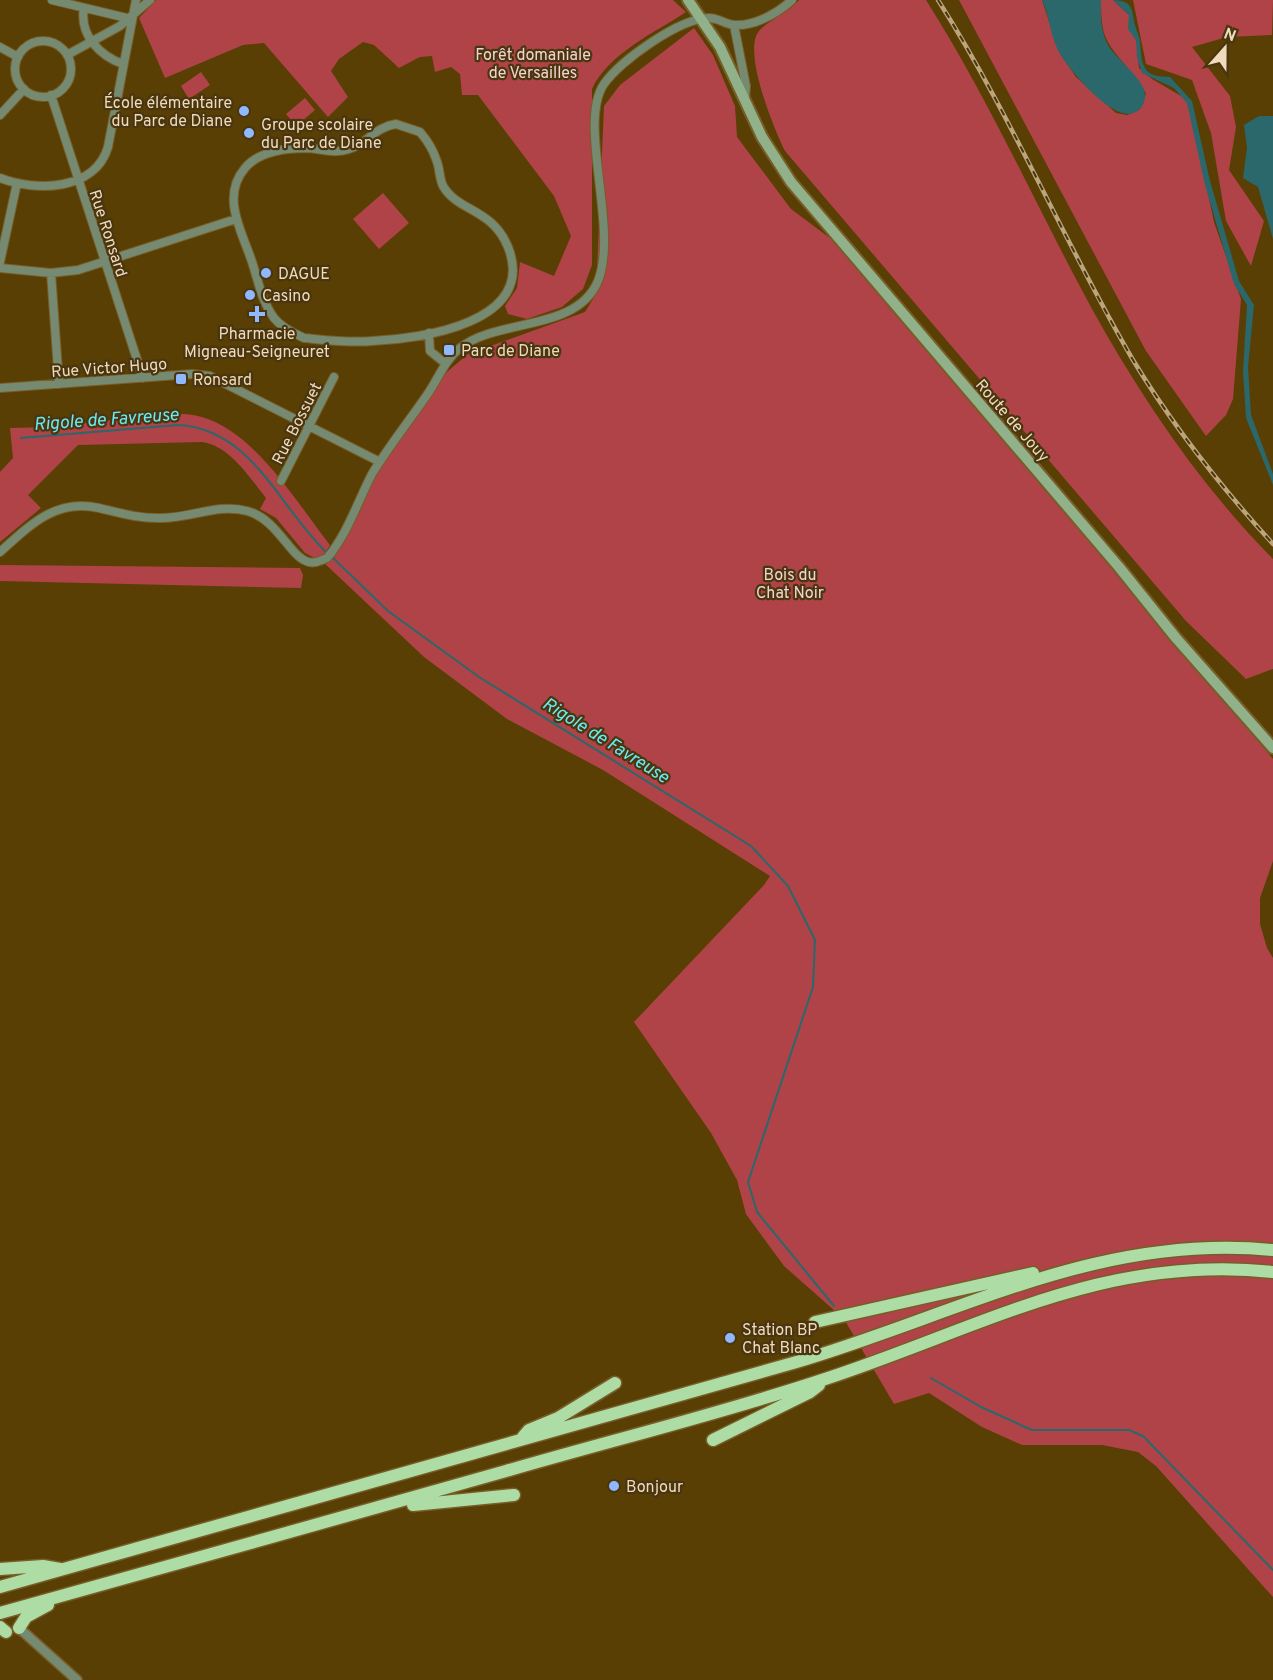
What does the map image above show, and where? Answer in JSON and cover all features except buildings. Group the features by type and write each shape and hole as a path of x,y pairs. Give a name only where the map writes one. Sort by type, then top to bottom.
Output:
{"highway":[{"path":"0,1587 817,1355 1061,1271 1110,1258 1166,1250 1242,1248 1273,1251"},
{"path":"0,1613 397,1503 826,1379 1031,1303 1103,1282 1149,1273 1209,1268 1273,1272"},
{"path":"815,1323 1042,1270 1061,1271"},
{"path":"713,1440 810,1392 826,1379"},
{"path":"520,1441 529,1430 558,1418 615,1383"},
{"path":"397,1503 414,1505 514,1495"},
{"path":"0,1569 43,1566 61,1570"},
{"path":"19,1628 26,1617 47,1606 58,1597"}],"main road":[{"name":"Route de Jouy","path":"688,0 720,47 762,137 791,182 1119,567 1176,638 1273,748"}],"street":[{"path":"51,0 131,19"},
{"path":"0,178 17,183 54,185 78,180 97,168 107,152 131,19 136,5 150,0"},
{"path":"0,552 39,518 61,508 88,506 122,515 162,518 227,508 260,516 280,532 302,558 310,562 326,557 380,462 435,382 445,363 468,342 546,320 566,312 592,293 602,268 604,220 596,135 597,98 612,75 645,48 688,23 714,18 734,25 775,14 792,0"},
{"path":"84,8 84,22 92,41 101,52 123,64"},
{"path":"67,55 131,19"},
{"name":"Route de Jouy","path":"734,25 746,86 745,101"},
{"path":"44,41 57,45 67,55 70,76 63,88 51,95 36,96 24,89 15,72 18,57 31,44 44,41"},
{"path":"0,47 18,57"},
{"path":"0,115 24,89"},
{"name":"Rue Ronsard","path":"51,95 143,378"},
{"path":"405,125 424,136 437,160 442,185 465,205 488,218 502,235 513,264 506,294 494,309 480,317 429,333 373,341 304,338 275,320 266,306 236,219 234,196 236,185 245,167 277,151 307,148 346,150 384,126 405,125"},
{"path":"0,262 17,183"},
{"path":"0,268 51,273 105,263 236,219"},
{"path":"51,273 59,384"},
{"path":"429,333 430,351 445,363"},
{"name":"Rue Victor Hugo","path":"0,388 192,375 210,376 380,462"},
{"name":"Rue Bossuet","path":"282,481 334,377"},
{"path":"2,1631 19,1628 77,1680"}],"green space":[{"name":"Forêt domaniale de Versailles","path":"156,0 673,0 686,12 620,55 599,77 592,89 592,265 583,289 562,307 527,319 508,314 505,306 517,288 520,262 554,276 571,236 554,196 478,95 462,95 460,74 451,67 435,72 432,56 420,57 399,68 374,45 363,42 339,59 331,71 348,97 328,117 264,43 243,45 165,78 139,18"},
{"path":"799,0 926,0 971,76 1071,270 1131,376 1197,471 1246,531 1273,559 1273,669 1246,679 1186,621 785,151 774,126 757,72 754,55 755,41 763,27"},
{"path":"959,0 1042,0 1059,52 1076,77 1116,113 1127,115 1139,110 1146,94 1106,39 1102,24 1101,0 1113,0 1129,15 1137,44 1139,68 1152,79 1188,100 1214,222 1241,299 1233,399 1226,415 1206,436 1146,351"},
{"path":"1133,0 1273,0 1272,35 1227,37 1192,47 1230,96 1236,127 1229,170 1264,221 1251,266 1226,221 1211,133 1192,80 1146,64"},
{"name":"Bois du Chat Noir","path":"694,28 713,55 735,106 737,137 791,209 842,247 1273,759 1273,861 1260,898 1260,924 1267,948 1273,958 1273,1597 1156,1466 1138,1452 1102,1445 1022,1445 982,1427 929,1393 894,1404 844,1319 784,1266 746,1214 737,1180 711,1133 634,1022 770,876 603,770 507,719 424,657 323,562 331,552 372,476 435,382 468,354 585,312 596,294 604,106 620,85"},
{"path":"201,72 210,85 189,99 181,86"},
{"path":"305,98 315,110 296,126 286,114"},
{"path":"383,193 409,223 379,249 353,219"},
{"path":"165,414 202,417 240,437 274,471 330,545 323,556 316,559 305,553 276,518 260,509 266,498 246,472 221,449 202,442 78,445 28,495 41,508 0,542 0,472 13,458 10,428 51,427"},
{"path":"0,565 300,568 303,575 301,588 0,581"}],"water":[{"path":"1042,0 1101,0 1102,28 1105,39 1112,51 1141,83 1144,90 1145,99 1140,109 1133,113 1124,113 1114,109 1081,81 1056,46"},
{"path":"1113,0 1126,2 1131,9 1140,39 1141,57 1148,72 1153,75 1170,77 1192,101 1210,181 1239,281 1254,305 1248,367 1251,415 1273,474 1273,485 1246,418 1243,371 1247,305 1234,284 1205,185 1187,103 1174,88 1142,73 1137,57 1136,40 1128,29 1129,15"},
{"path":"1259,116 1273,116 1273,239 1258,187 1243,178 1247,148 1244,125"}],"waterway":[{"name":"Rigole de Favreuse","path":"21,438 178,425 204,430 226,440 246,455 328,554"},
{"name":"Rigole de Favreuse","path":"332,557 388,611 479,677 751,846 788,886 815,940 813,987 748,1182 757,1212 834,1306"},
{"name":"Rigole de Favreuse","path":"931,1378 981,1407 1032,1430 1129,1430 1143,1436 1273,1570"}],"railway":[{"path":"938,0 990,88 1133,360 1164,409 1235,500 1273,544"}],"place":[{"name":"École élémentaire du Parc de Diane","path":"244,111"},
{"name":"Groupe scolaire du Parc de Diane","path":"249,133"},
{"name":"DAGUE","path":"266,273"},
{"name":"Casino","path":"250,295"},
{"name":"Pharmacie Migneau-Seigneuret","path":"257,314"},
{"name":"Parc de Diane","path":"449,350"},
{"name":"Ronsard","path":"181,379"},
{"name":"Station BP Chat Blanc","path":"730,1338"},
{"name":"Bonjour","path":"614,1486"}]}
